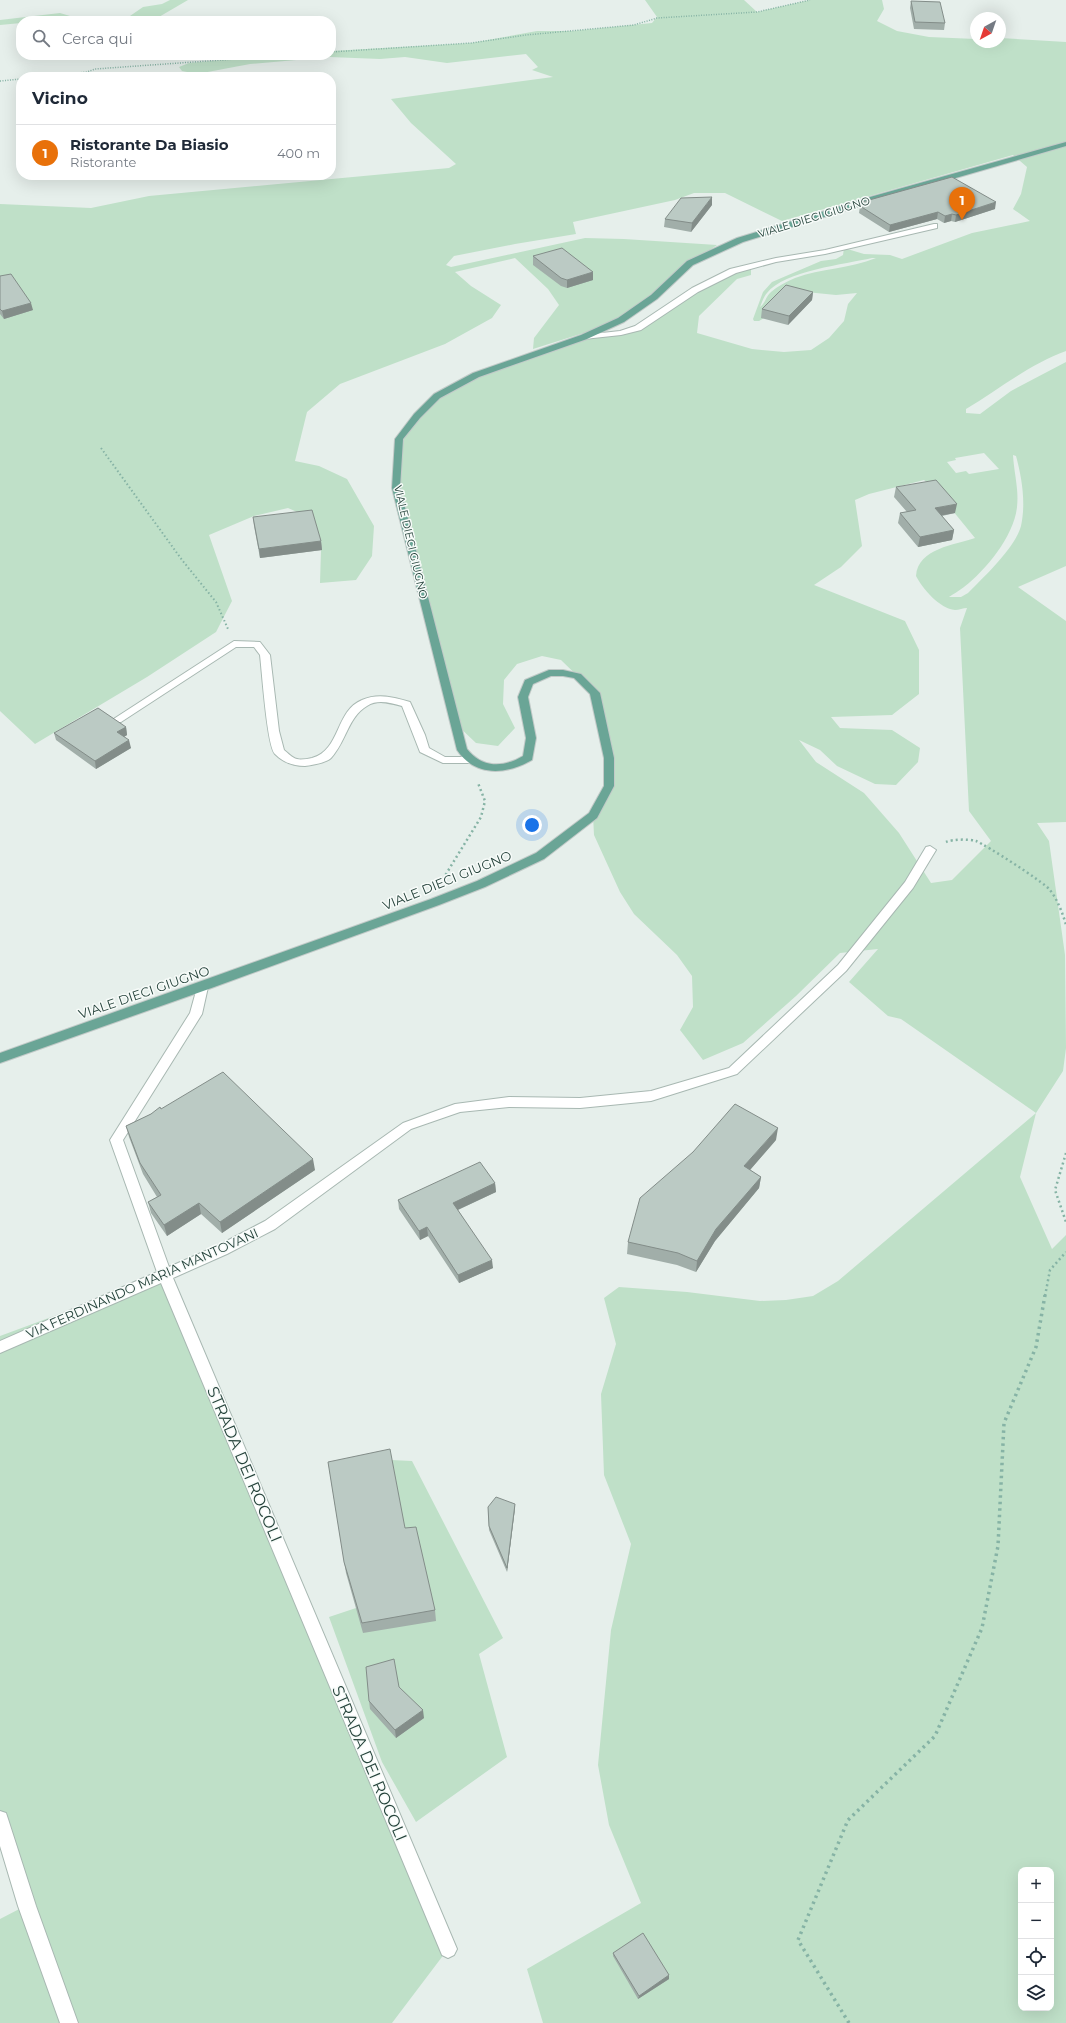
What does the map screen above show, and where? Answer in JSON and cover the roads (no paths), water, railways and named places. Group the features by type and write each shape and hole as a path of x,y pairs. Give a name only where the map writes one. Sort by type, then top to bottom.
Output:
{"main road":[{"name":"VIALE DIECI GIUGNO","path":"0,1058 202,987 481,884 540,856 593,815 609,786 609,758 595,693 577,676 563,673 549,674 537,677 529,682 523,698 530,738 528,758 519,764 491,768 478,766 468,760 462,750 396,488 399,439 417,416 437,396 476,374 584,337 621,320 654,297 690,263 740,240 873,199 1066,144"}],"street":[{"name":"VIALE DIECI GIUGNO","path":"584,337 620,333 638,328 695,290 733,271 776,260 825,252 934,226"},
{"name":"VIALE DIECI GIUGNO","path":"118,720 234,644 257,644 265,655 274,731 279,752 295,763 310,762 326,757 334,747 353,710 365,702 383,698 406,704 420,735 424,750 443,760 468,760"},
{"name":"VIA FERDINANDO MARIA MANTOVANI","path":"0,1347 222,1250 270,1225 407,1126 459,1107 509,1102 580,1103 651,1096 734,1071 842,968 909,885 930,850"},
{"name":"STRADA DEI ROCOLI","path":"202,987 196,1014 116,1140 165,1275 448,1949"},
{"path":"0,1819 27,1906 69,2023"}],"place":[{"name":"Ristorante Da Biasio","path":"962,220"}]}
